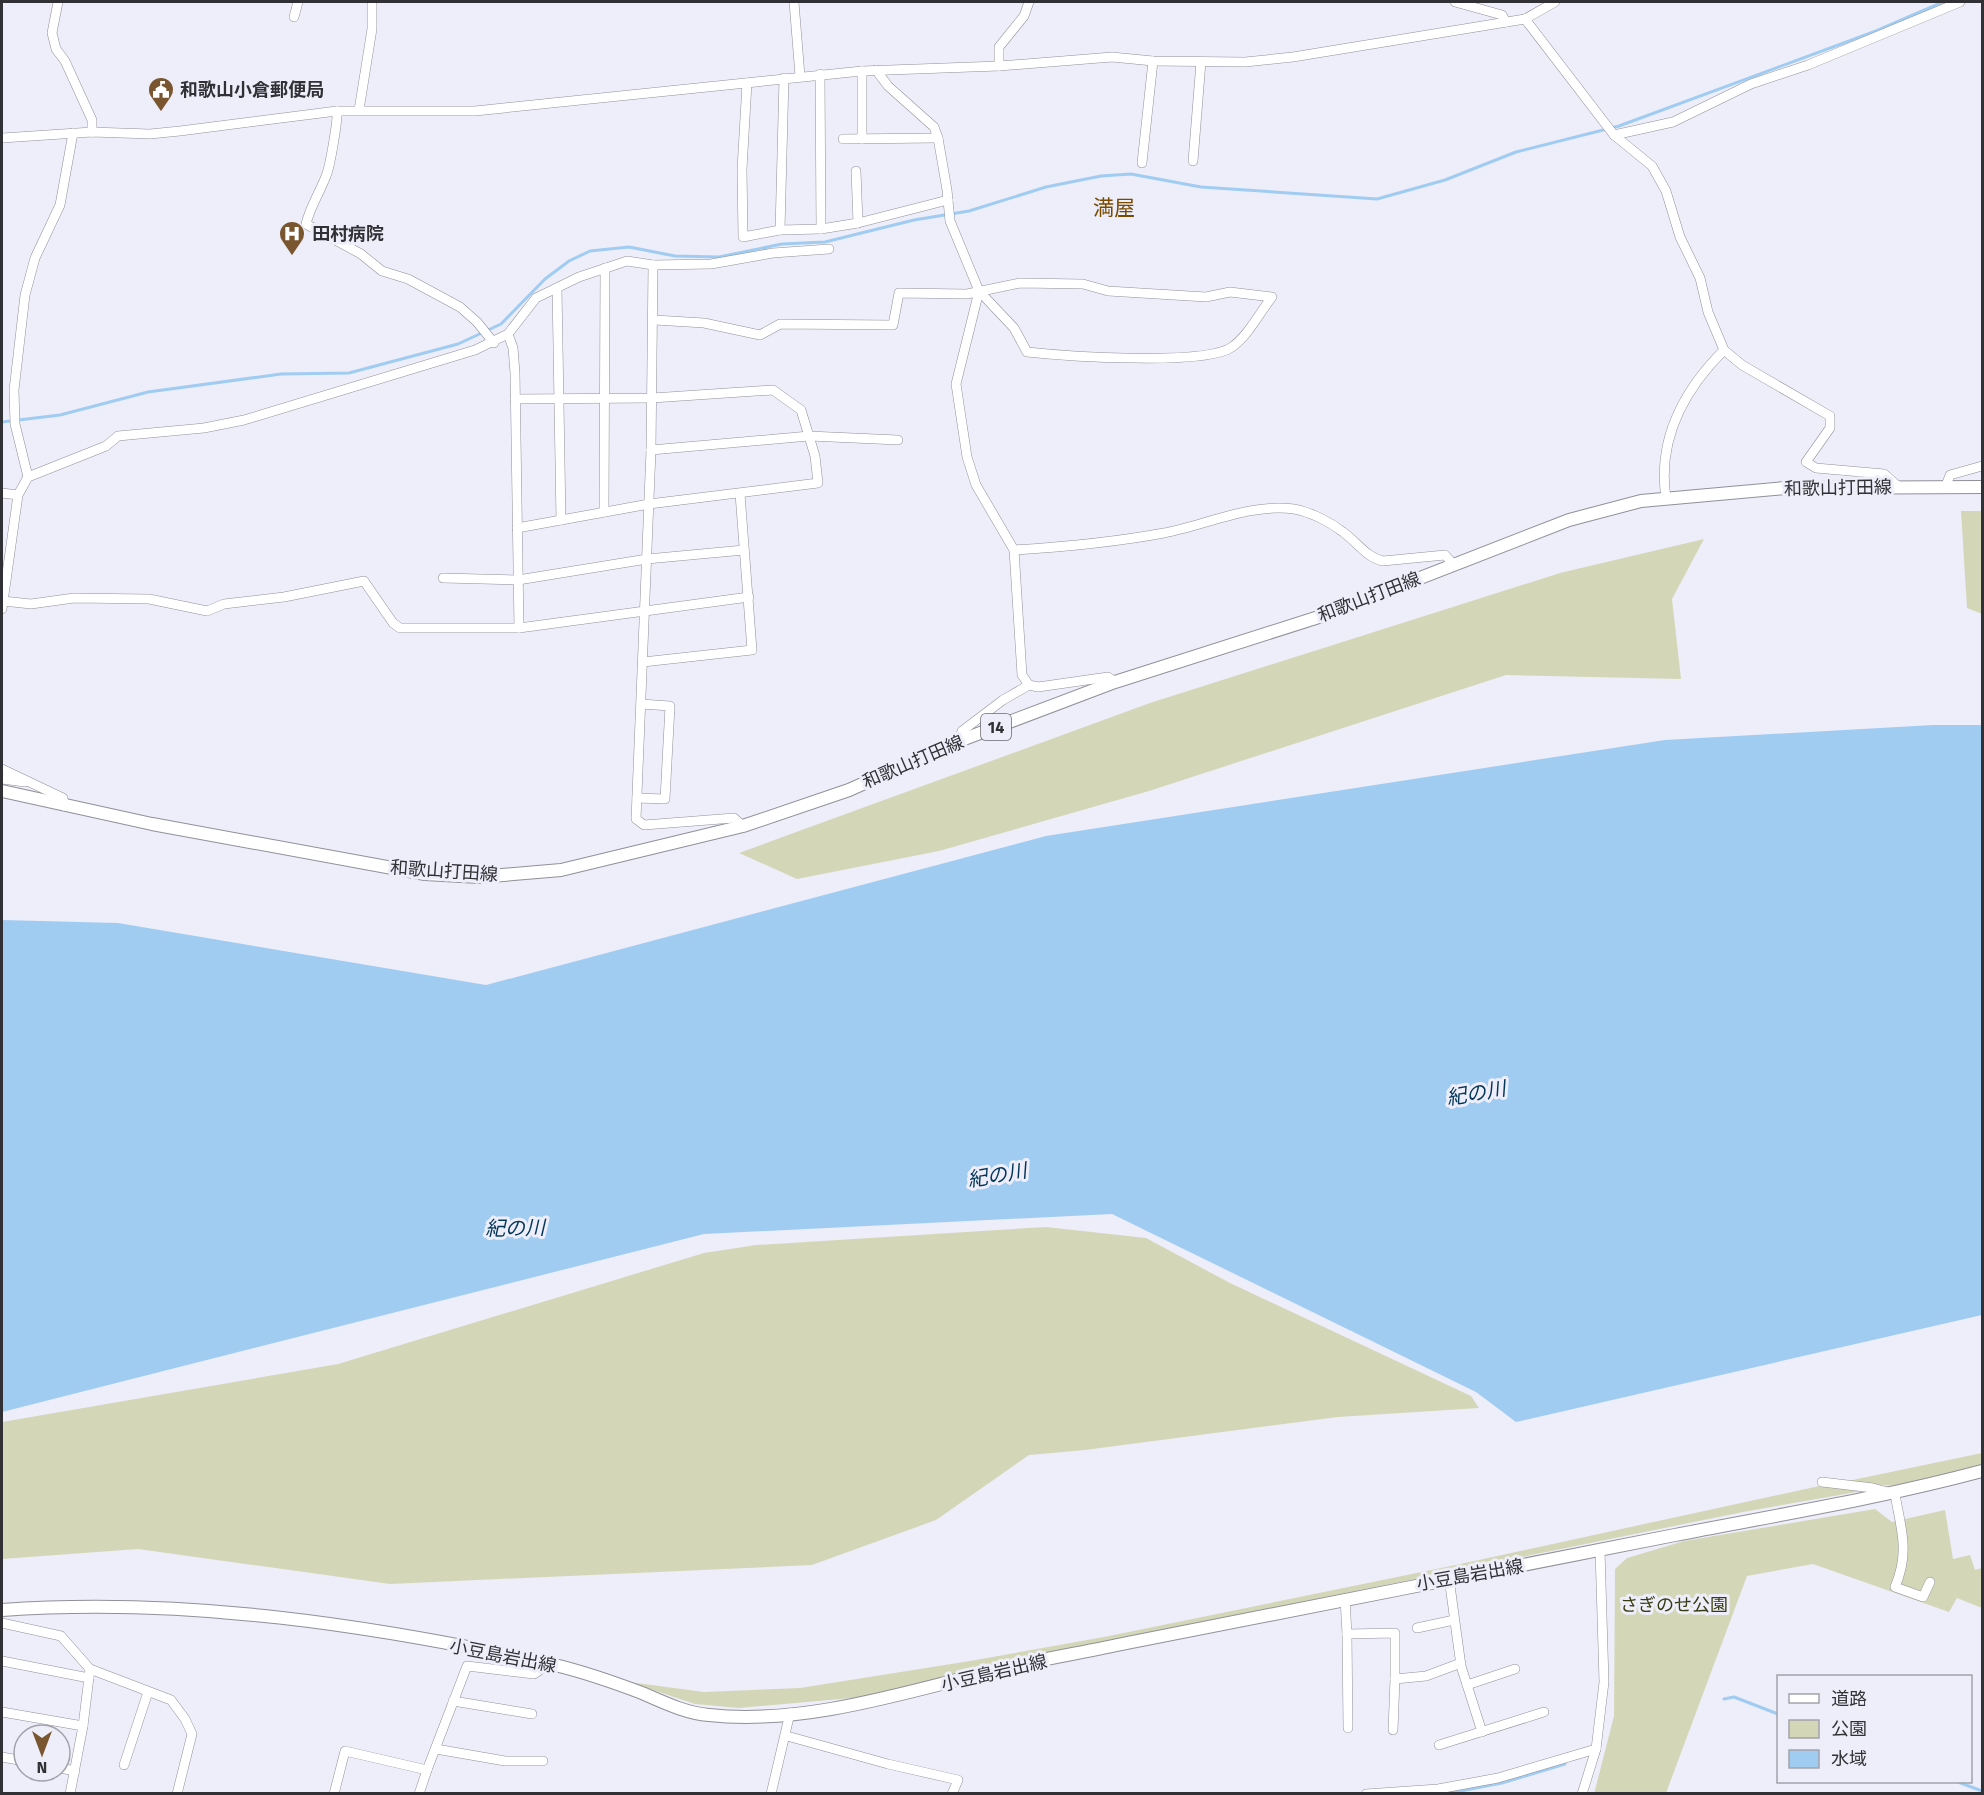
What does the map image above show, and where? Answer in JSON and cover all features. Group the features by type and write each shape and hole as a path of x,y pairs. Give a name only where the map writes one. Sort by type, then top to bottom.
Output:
{"main road":[{"name":"和歌山打田線","path":"2,791 64,806 342,861 425,874 479,877 561,870 743,826 849,790 959,741 1115,682 1324,615 1569,520 1641,501 1785,488 1983,488"},
{"name":"小豆島岩出線","path":"2,1610 88,1606 170,1607 252,1614 379,1632 581,1671 679,1708 706,1715 790,1713 870,1702 991,1671 1449,1578 1895,1494 1983,1471"}],"street":[{"path":"58,2 52,33 57,49 65,61 92,120 92,132"},
{"path":"294,17 298,2"},
{"path":"359,110 372,29 372,2"},
{"path":"794,2 800,76"},
{"path":"999,66 999,47 1024,16 1029,2"},
{"path":"1455,2 1503,15 1506,22"},
{"path":"2,138 92,132 150,134 337,111 475,111 876,70 999,66 1112,57 1201,62 1293,57 1526,19 1555,2"},
{"path":"1614,135 1673,122 1751,84 1860,45 1960,2"},
{"path":"1526,19 1614,135 1652,166 1666,191 1680,237 1700,278 1708,312 1724,350 1742,365 1830,416 1830,428 1806,462 1816,468 1884,474 1900,488"},
{"path":"1142,163 1153,61"},
{"path":"1193,161 1201,62"},
{"path":"655,320 704,323 760,335 780,324 892,325 899,293 967,294 979,291 1020,283 1083,284 1108,291 1206,297 1230,292 1272,297 1234,346 1225,352 1202,355 1082,358 1027,352 1014,328 979,291 950,221 938,138 934,127 888,86 876,70"},
{"path":"862,71 862,139"},
{"path":"820,74 821,229"},
{"path":"780,230 784,78"},
{"path":"747,82 742,169 744,237 780,230 821,229 948,204"},
{"path":"337,111 338,121 327,174 306,224 361,254 382,271 408,279 460,307 493,341"},
{"path":"28,477 14,413 14,390 25,295 35,258 60,205 73,133"},
{"path":"843,140 938,138"},
{"path":"856,171 858,223"},
{"path":"749,597 519,628 400,628 393,623 364,581 295,595 224,604 207,611 149,599 74,598 31,604 2,605 6,547 18,495 28,477 106,446 118,436 204,428 244,420 292,407 346,387 493,341 508,334 536,298 605,268 627,261 653,265 711,264 773,253 829,249"},
{"path":"653,265 655,320 636,819 644,825 734,818 743,826"},
{"path":"604,512 605,268"},
{"path":"557,288 561,519"},
{"path":"979,291 956,384 967,458 976,485 1014,550 1022,675 1029,685 1038,687 1108,677 1115,682"},
{"path":"508,334 513,348 515,399 519,628"},
{"path":"1666,498 1663,478 1672,422 1686,396 1705,369 1724,350"},
{"path":"515,399 651,398 773,390 801,410 815,456 818,483 649,504 517,528"},
{"path":"651,450 809,436 898,440"},
{"path":"1945,488 1950,475 1983,466"},
{"path":"2,493 18,495"},
{"path":"643,662 752,650 740,494"},
{"path":"1014,550 1118,540 1166,532 1246,512 1293,509 1322,519 1375,559 1383,561 1445,555 1454,565"},
{"path":"443,578 518,580 647,560 744,550"},
{"path":"959,741 962,731 1003,700 1029,685"},
{"path":"637,798 665,799 670,706 641,704"},
{"path":"2,769 63,798 64,806"},
{"path":"2,778 28,782"},
{"path":"1822,1482 1873,1488 1895,1494 1905,1552 1904,1566 1896,1587 1923,1598 1930,1582"},
{"path":"1582,1794 1596,1749 1604,1682 1600,1550"},
{"path":"1449,1578 1461,1663 1482,1732"},
{"path":"1345,1599 1348,1728"},
{"path":"1417,1628 1454,1620"},
{"path":"2,1623 61,1636 89,1674 83,1726 70,1794"},
{"path":"1347,1634 1395,1634 1393,1730"},
{"path":"2,1661 89,1674 171,1700 185,1719 192,1734 177,1794"},
{"path":"1395,1679 1426,1676 1461,1663"},
{"path":"419,1794 466,1666 534,1674 549,1664"},
{"path":"1467,1685 1515,1669"},
{"path":"124,1765 148,1692"},
{"path":"453,1701 532,1714"},
{"path":"2,1712 83,1726"},
{"path":"1439,1746 1544,1712"},
{"path":"771,1794 787,1736 790,1713"},
{"path":"787,1736 888,1764 958,1780 952,1794"},
{"path":"436,1749 505,1761 543,1761"},
{"path":"1366,1794 1438,1791 1498,1778 1596,1749"},
{"path":"334,1794 345,1750 427,1770"}],"green space":[{"path":"1961,511 1982,511 1982,614 1967,608"},
{"path":"1704,539 1672,599 1681,679 1506,675 1149,791 939,851 797,879 739,853 1150,703 1560,573"},
{"path":"1046,1227 1146,1238 1230,1283 1471,1396 1479,1408 1338,1417 1085,1450 1029,1455 936,1520 812,1565 390,1584 138,1549 2,1559 2,1422 338,1364 704,1253 756,1245"},
{"path":"1982,1453 1982,1465 1896,1486 1843,1482"},
{"path":"1824,1485 1868,1490 1743,1512 997,1664 902,1691 863,1697 739,1708 695,1704 629,1682 704,1692 800,1688 970,1661 1104,1637 1451,1566"},
{"name":"さぎのせ公園","path":"1875,1509 1892,1522 1945,1510 1953,1559 1970,1555 1975,1570 1982,1568 1982,1608 1957,1598 1949,1612 1813,1564 1747,1576 1666,1793 1594,1794 1614,1716 1615,1569 1627,1558 1684,1541"}],"water":[{"name":"紀の川","path":"1933,725 1982,725 1982,1315 1516,1422 1476,1392 1112,1214 704,1234 2,1412 2,920 118,923 486,985 1046,836 1665,740"}],"waterway":[{"path":"2,422 60,415 148,392 281,374 349,373 458,344 501,324 545,279 569,261 590,251 629,247 675,256 719,257 782,244 825,242 914,220 969,211 1046,187 1101,176 1131,174 1201,187 1377,199 1445,180 1516,152 1619,126 1876,31 1943,2"},
{"path":"1724,1699 1734,1697 1777,1714"},
{"path":"1445,1794 1502,1783 1565,1764"},
{"path":"1961,1783 1982,1791"}],"place":[{"name":"和歌山小倉郵便局","path":"161,113"},
{"name":"田村病院","path":"292,257"}],"district":[{"name":"満屋","path":"1114,208"}]}
